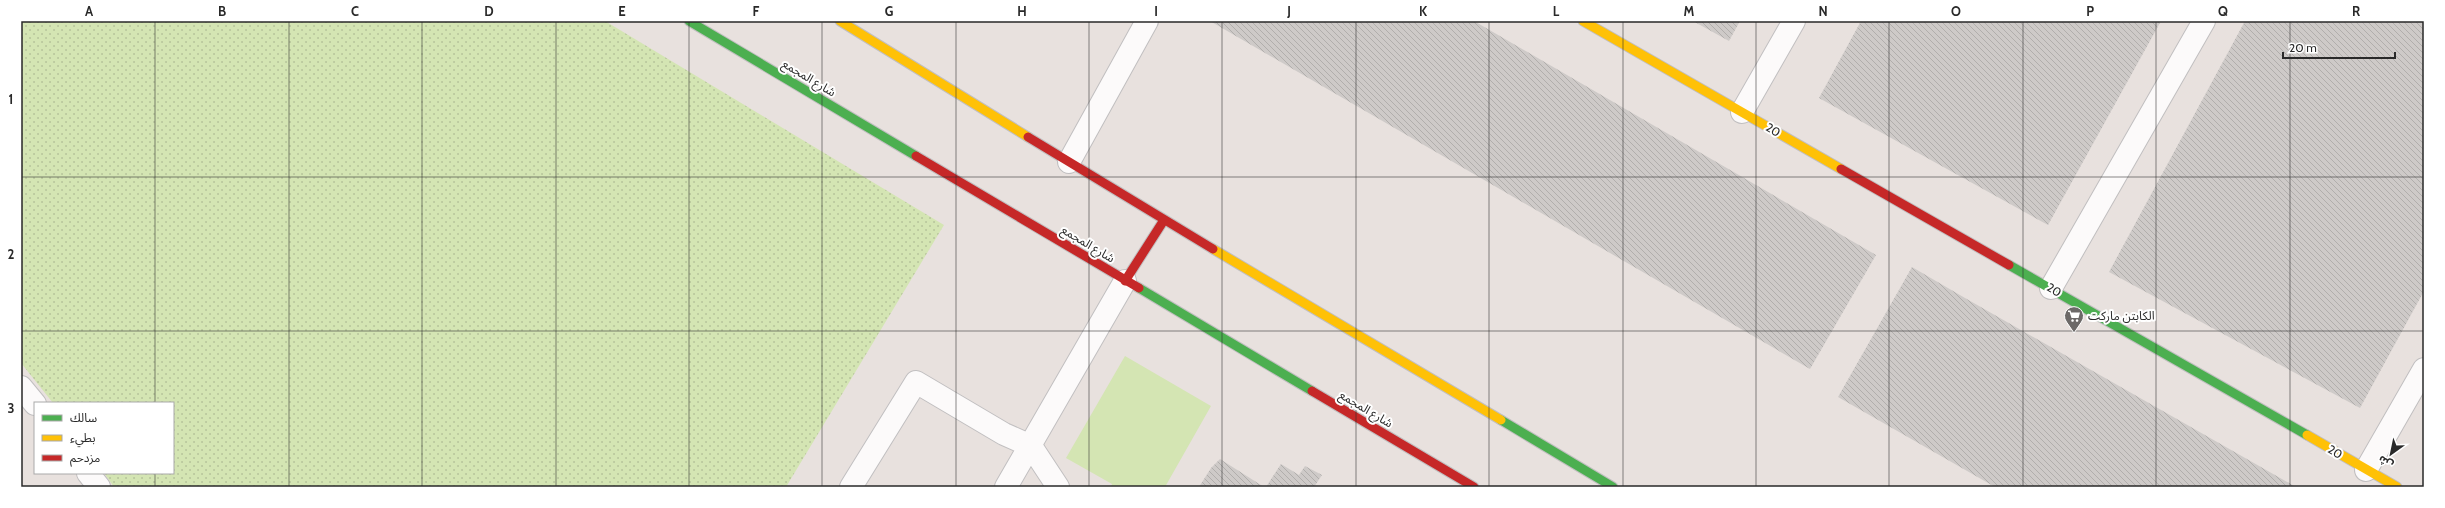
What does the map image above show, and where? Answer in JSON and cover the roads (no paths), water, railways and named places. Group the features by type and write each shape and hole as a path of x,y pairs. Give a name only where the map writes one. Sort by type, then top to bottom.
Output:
{"street":[{"name":"شارع المجمع","path":"689,21 1474,487"},
{"path":"840,21 1164,220 1612,487"},
{"path":"1069,162 1147,21"},
{"name":"20","path":"1583,21 2397,487"},
{"path":"1742,112 1794,21"},
{"path":"2051,288 2204,21"},
{"path":"1006,487 1125,281 1164,220"},
{"path":"2366,470 2424,369"},
{"path":"851,487 916,382 1004,434 1031,446 1058,487"},
{"path":"89,474 99,487"}],"place":[{"name":"الكابتن ماركت","path":"2074,333"}]}
